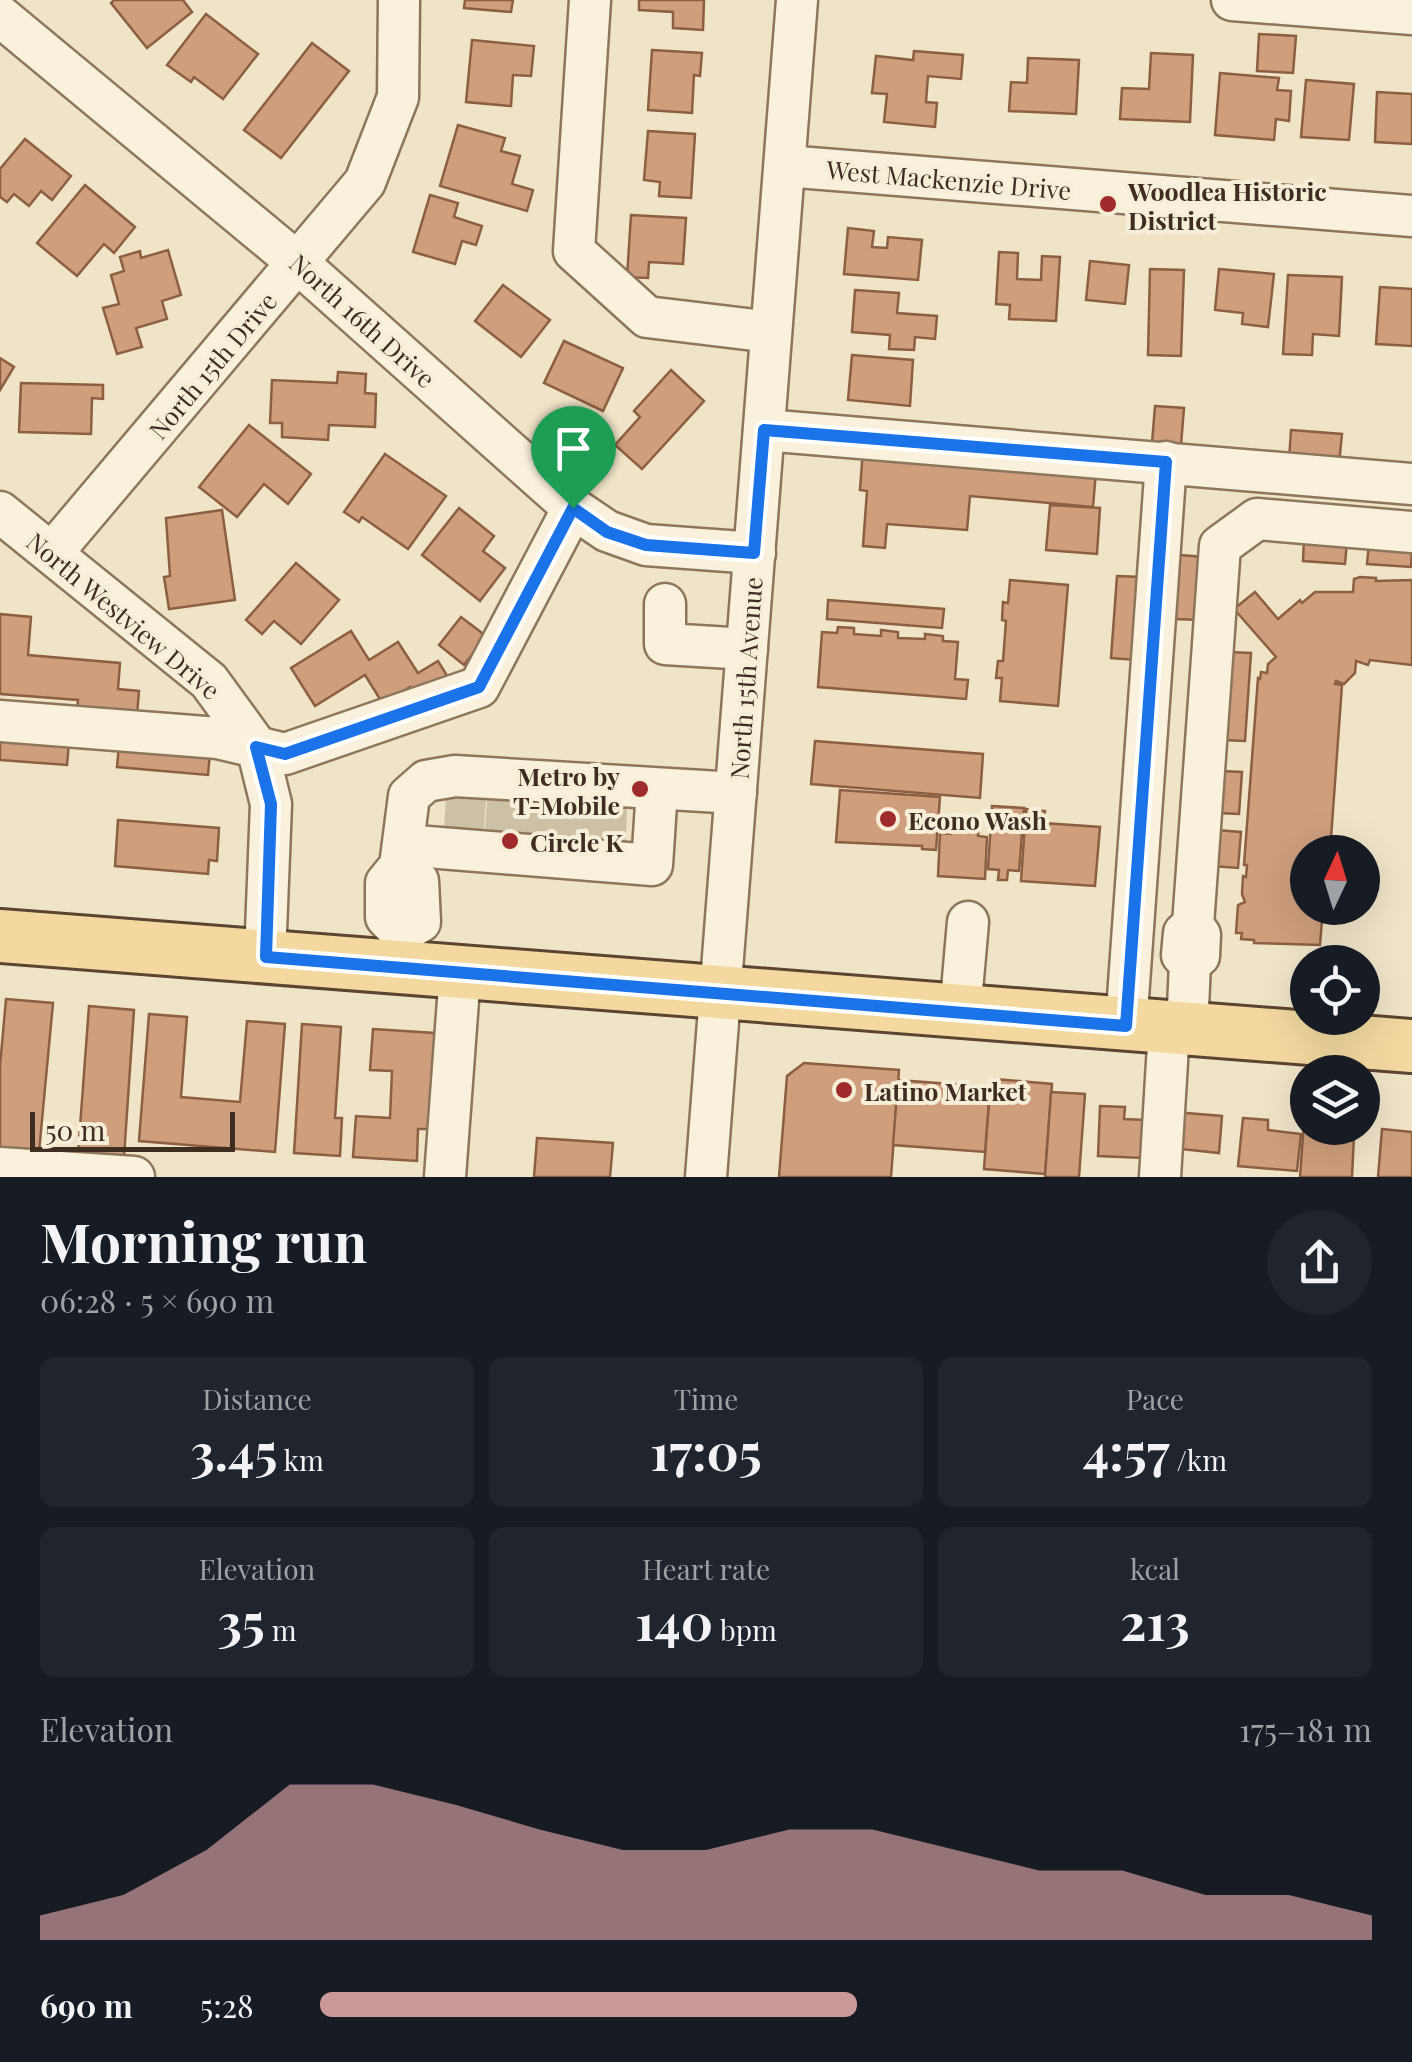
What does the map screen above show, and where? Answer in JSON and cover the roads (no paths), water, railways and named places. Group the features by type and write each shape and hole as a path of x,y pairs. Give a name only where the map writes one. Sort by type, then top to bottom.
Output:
{"main road":[{"path":"0,936 266,957 400,950 460,973 1412,1046"}],"street":[{"name":"North 15th Drive","path":"52,552 365,182 398,96 399,0"},
{"path":"590,0 574,251 647,317 771,332"},
{"name":"North 15th Avenue","path":"706,1177 797,0"},
{"path":"1232,0 1412,14"},
{"name":"North 16th Drive","path":"0,16 298,262 573,508 607,532 646,545 754,553"},
{"name":"West Mackenzie Drive","path":"785,166 1412,216"},
{"path":"764,430 1412,484"},
{"path":"1160,1177 1166,462"},
{"path":"0,721 218,738 285,754 479,687 573,508"},
{"name":"North Westview Drive","path":"0,512 210,681 256,747 271,804 266,957"},
{"path":"1161,1028 1192,944 1220,546 1257,519 1412,532"},
{"path":"665,604 665,644 747,649"},
{"path":"400,950 420,922 418,881 401,856 409,796 426,780 465,813 556,820 652,866 657,788"},
{"path":"401,856 465,813 556,820 657,788 736,793"},
{"path":"960,1013 968,922"},
{"path":"445,1177 460,973"},
{"path":"0,1168 134,1177"}],"tunnel":[{"path":"464,828 466,798"},
{"path":"505,833 507,801"},
{"path":"538,835 539,803"},
{"path":"572,836 573,805"},
{"path":"606,840 607,808"}],"place":[{"name":"Woodlea Historic District","path":"1108,204"},
{"name":"Metro by T-Mobile","path":"640,789"},
{"name":"Econo Wash","path":"888,819"},
{"name":"Circle K","path":"510,841"},
{"name":"Latino Market","path":"844,1090"}]}
